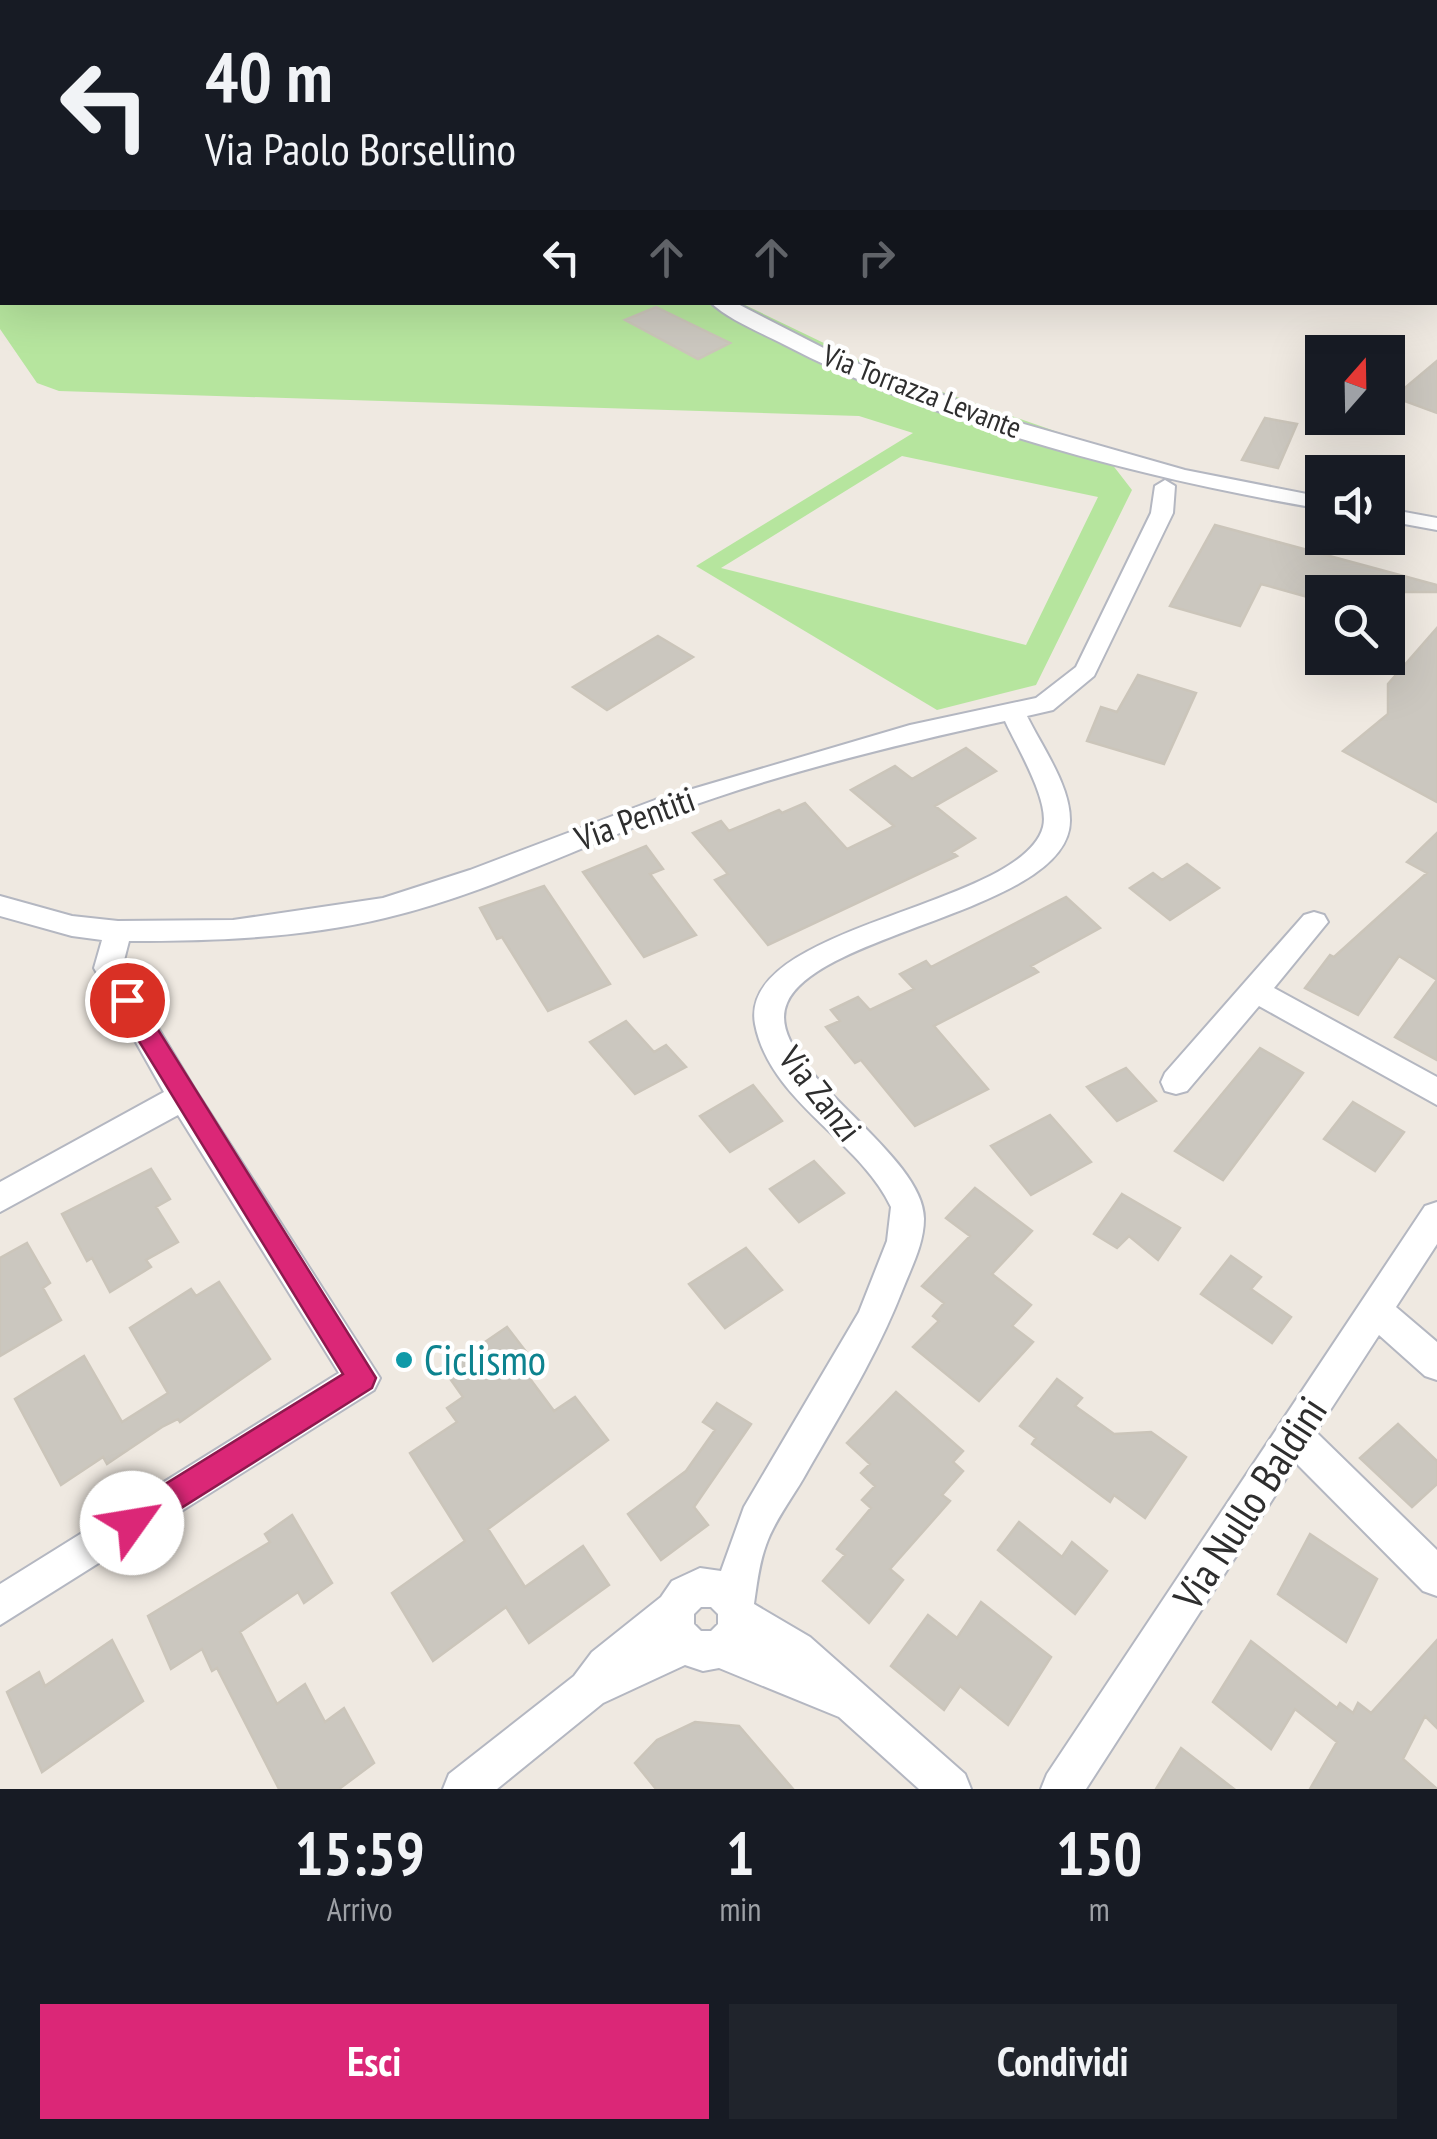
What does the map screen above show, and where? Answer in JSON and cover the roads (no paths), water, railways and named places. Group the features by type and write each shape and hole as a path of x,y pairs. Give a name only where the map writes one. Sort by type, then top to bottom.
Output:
{"street":[{"name":"Via Torrazza Levante","path":"725,305 833,360 1056,442 1132,463 1176,488"},
{"path":"1176,488 1247,489 1305,500"},
{"name":"Via Pentiti","path":"0,906 72,926 118,931 234,930 384,908 480,877 664,806 910,734 1014,714 1044,704 1086,672 1176,488"},
{"path":"1405,518 1437,524"},
{"name":"Via Zanzi","path":"707,1619 748,1540 873,1324 908,1230 907,1204 894,1184 828,1113 789,1063 769,1022 771,1002 807,963 968,896 1044,855 1057,828 1054,805 1014,714"},
{"path":"1176,1082 1314,922"},
{"path":"0,1606 362,1378 184,1097 108,968 118,931"},
{"path":"1254,990 1437,1092"},
{"path":"0,1198 184,1097"},
{"name":"Via Nullo Baldini","path":"1062,1789 1437,1216"},
{"path":"1375,1310 1437,1364"},
{"path":"1295,1437 1437,1576"},
{"path":"464,1789 588,1690 707,1619 804,1682 858,1711 950,1789"}],"place":[{"name":"Ciclismo","path":"404,1360"}]}
